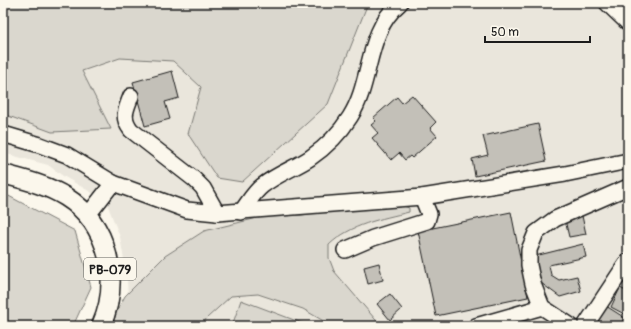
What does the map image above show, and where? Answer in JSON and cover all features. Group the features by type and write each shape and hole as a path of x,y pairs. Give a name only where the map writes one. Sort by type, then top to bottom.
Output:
{"main road":[{"name":"PB-079","path":"3,174 53,190 67,197 88,215 99,233 111,272 110,301 101,326"}],"street":[{"path":"241,212 261,186 310,158 335,138 351,115 361,92 373,46 383,25 400,3"},
{"path":"607,3 628,23"},
{"path":"131,96 125,115 126,123 131,130 194,178 203,188 217,213"},
{"path":"3,134 67,155 113,183 187,210 217,213 422,197 564,174 628,160"},
{"path":"88,215 113,183"},
{"path":"571,326 542,307 533,284 528,265 529,250 536,233 555,219 628,187"},
{"path":"345,250 373,238 427,221 429,214 422,197"},
{"path":"585,326 628,261"},
{"path":"476,326 542,307"}],"shaded area":[{"path":"3,3 628,3 628,326 129,326 127,277 120,237 106,201 63,176 48,165 3,153"},
{"path":"3,3 368,3 328,104 242,182 217,178 188,134 201,87 173,61 120,58 82,71 111,129 52,132 3,114"},
{"path":"3,193 75,231 91,287 73,326 3,326"},
{"path":"361,206 403,206 409,208 409,212 357,227 347,232 329,245 329,258 334,271 381,326 332,326 303,309 258,294 231,296 207,318 201,326 112,326 117,311 125,296 165,256 204,231 266,216 302,215"},
{"path":"241,300 310,326 232,326"}],"building":[{"path":"172,71 179,98 165,102 170,119 145,126 133,82"},
{"path":"412,95 436,122 430,128 437,136 412,158 410,156 405,160 399,153 391,160 372,138 378,133 371,125 376,121 373,118 397,97 402,103"},
{"path":"538,124 546,161 475,176 472,159 488,155 483,136"},
{"path":"511,212 528,297 436,316 418,231"},
{"path":"582,216 586,234 569,237 565,220"},
{"path":"583,244 586,257 549,265 551,275 559,280 577,276 581,291 560,297 541,283 535,256"},
{"path":"379,263 383,280 368,284 364,267"},
{"path":"620,288 628,292 628,316 611,307"},
{"path":"390,294 402,309 390,320 377,304"},
{"path":"606,306 625,318 620,326 601,326 596,322"}]}
